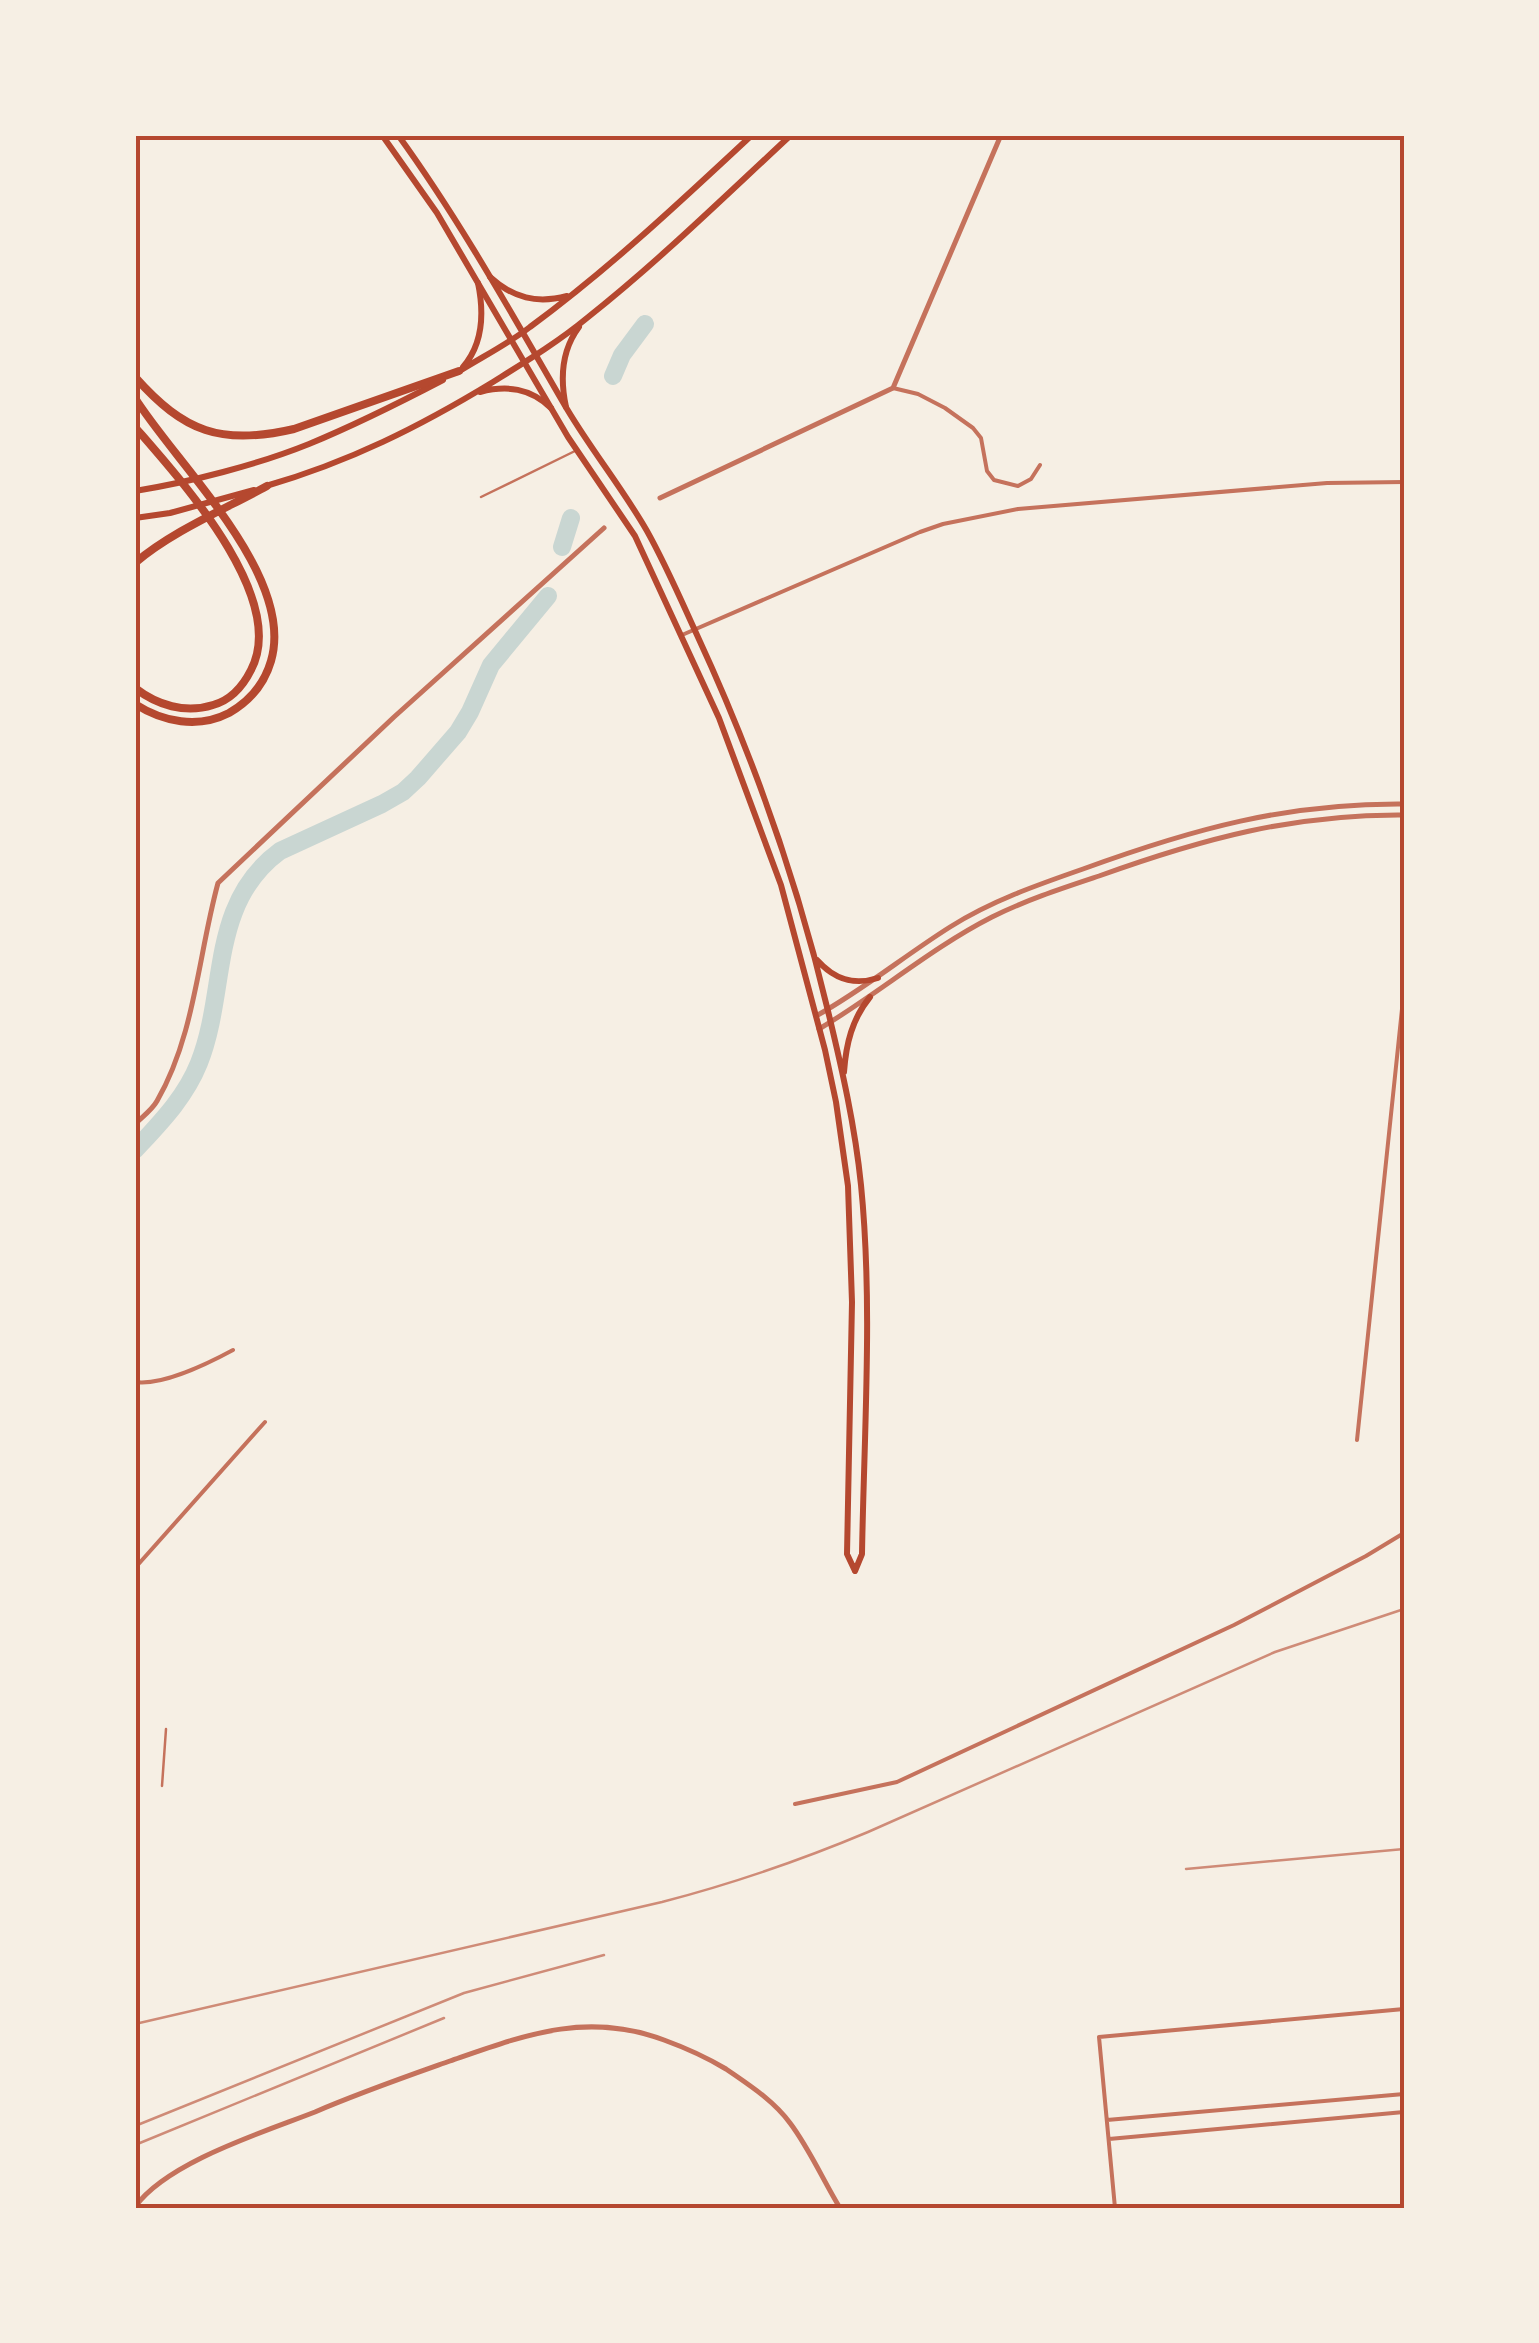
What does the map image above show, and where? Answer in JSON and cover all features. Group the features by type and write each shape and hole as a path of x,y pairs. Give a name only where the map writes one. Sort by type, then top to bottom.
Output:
{"highway":[{"path":"135,377 184,422 217,434 244,436 294,429 459,372"},
{"path":"135,398 238,538 268,595 274,635 274,652 257,692 219,718 168,721 135,704"},
{"path":"135,427 225,543 250,588 260,639 256,661 244,683 215,705 192,709 170,706 135,688"},
{"path":"135,563 168,539 268,486"}],"main road":[{"path":"382,135 437,213 551,408 634,536 719,718 786,903 836,1102 848,1186 852,1302 847,1554 856,1571 862,1554 866,1302 861,1186 831,1022 775,823 732,713 646,530 566,407 449,207 398,135"},
{"path":"135,491 306,445 459,372 577,292 752,135"},
{"path":"566,407 562,391 564,359 574,332 791,135"},
{"path":"490,277 503,288 530,299 563,298 577,292"},
{"path":"459,372 469,360 480,330 478,283"},
{"path":"135,518 268,486 373,449 474,394 586,320"},
{"path":"474,394 519,389 540,397 551,408"},
{"path":"815,958 834,976 845,980 878,978"},
{"path":"844,1083 851,1030 870,997"}],"street":[{"path":"893,388 1001,135"},
{"path":"660,498 893,388 918,394 972,428 981,438 987,472 994,480 1018,486 1031,479 1040,465"},
{"path":"682,635 920,532 983,515 1308,484 1404,482"},
{"path":"135,1124 155,1105 185,1040 218,884 394,716 604,528"},
{"path":"816,1016 878,978 950,926 1028,888 1233,821 1346,805 1404,804"},
{"path":"819,1029 956,937 1032,900 1186,845 1274,824 1345,816 1404,815"},
{"path":"1357,1440 1404,990"},
{"path":"135,1382 180,1374 233,1350"},
{"path":"135,1568 265,1422"},
{"path":"795,1804 897,1782 1234,1625 1404,1532"},
{"path":"1116,2208 1098,2037 1404,2009"},
{"path":"135,2207 150,2190 209,2155 358,2094 503,2042 550,2030 611,2026 642,2032 711,2060 768,2099 790,2123 840,2208"},
{"path":"1107,2120 1404,2094"},
{"path":"1108,2139 1404,2112"}],"lane":[{"path":"481,498 577,450"},
{"path":"162,1786 166,1729"}],"waterway":[{"path":"613,376 622,355 645,324"},
{"path":"562,547 571,518"},
{"path":"135,1150 179,1099 199,1063 230,922 257,872 280,851 382,804 418,778 458,732 491,665 548,596"}],"railway":[{"path":"135,2024 662,1902 741,1879 868,1832 1275,1652 1404,1609"},
{"path":"1186,1869 1404,1849"},
{"path":"135,2126 464,1993 604,1955"},
{"path":"135,2145 444,2018"}]}
